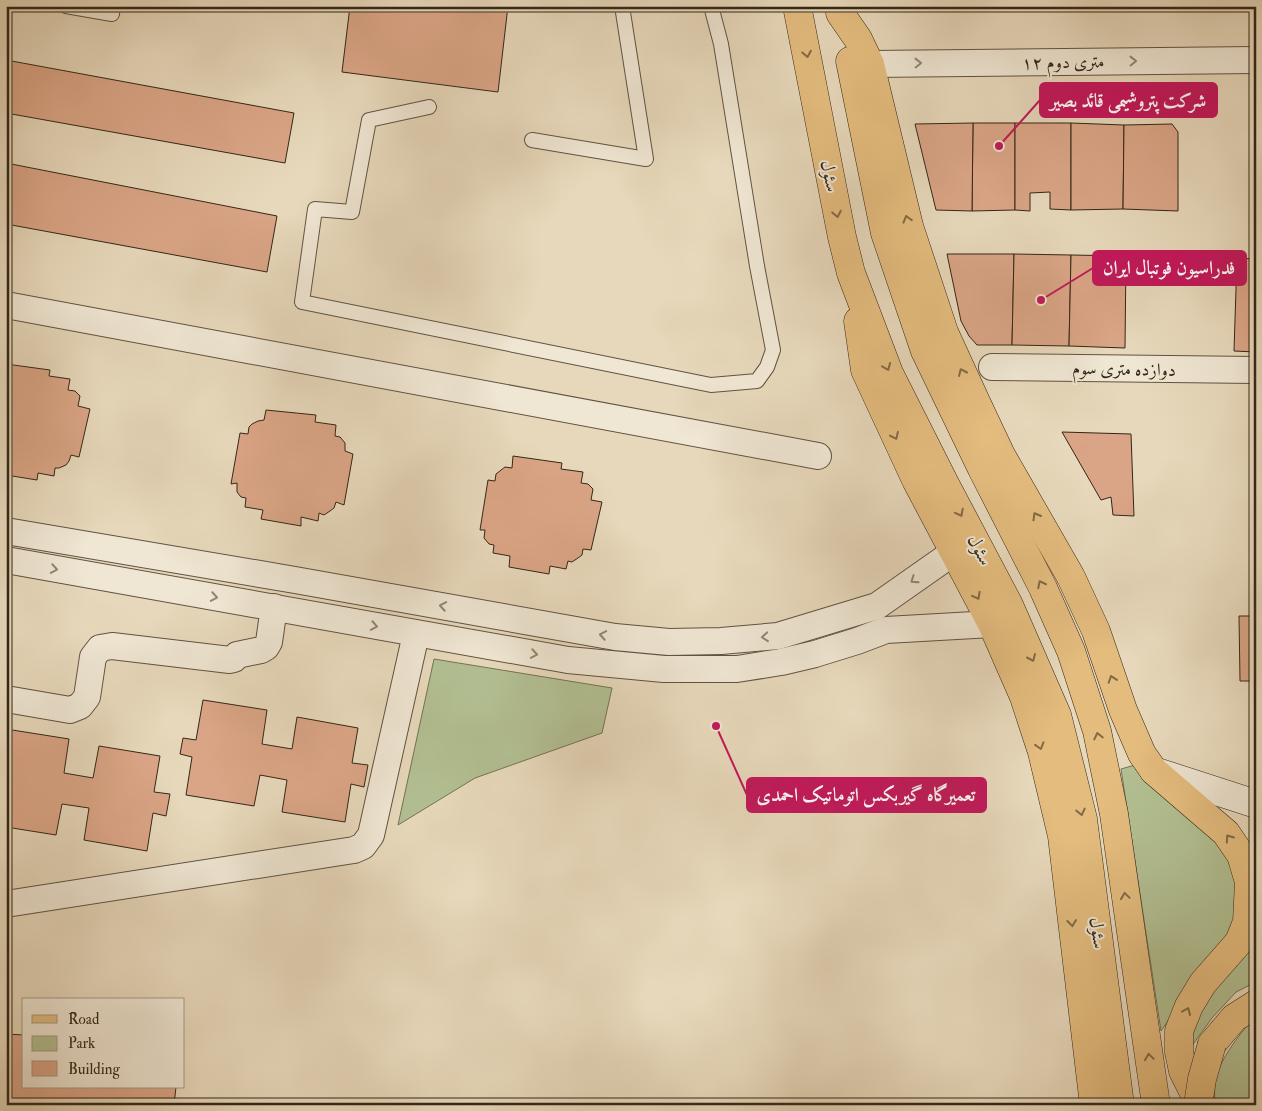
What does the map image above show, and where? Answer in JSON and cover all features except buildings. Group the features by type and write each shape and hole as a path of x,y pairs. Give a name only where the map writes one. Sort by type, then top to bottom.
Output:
{"main road":[{"name":"سئول","path":"797,6 842,237 851,273 889,373 1009,605 1057,715 1083,819 1120,1105"},
{"name":"سئول","path":"840,9 885,233 925,351 982,469 1044,588 1071,650 1097,731 1114,814 1156,1105"},
{"path":"840,9 870,64 904,211 944,332 1001,455 1072,577 1096,631 1134,737 1142,754 1154,771 1226,833 1241,855 1251,864 1247,922 1239,942 1203,983 1189,1006 1179,1031 1179,1052 1183,1072 1203,1105"},
{"path":"851,273 865,370 916,480 992,624 1024,697 1042,752 1062,836 1094,1105"},
{"path":"1154,771 1256,804"},
{"path":"1198,1105 1202,1079 1212,1044 1234,1018 1256,1004"}],"street":[{"name":"۱۲ متری دوم","path":"870,64 1256,60"},
{"path":"6,305 818,456"},
{"name":"دوازده متری سوم","path":"992,367 1256,370"},
{"path":"6,531 295,580 615,638 669,642 721,641 778,636 877,606 954,552"},
{"path":"6,560 568,660 664,669 737,669 781,662 849,644 886,630 992,624"},
{"path":"6,699 70,710 80,706 87,696 93,657 100,648 112,646 230,660 234,659 237,655 261,650 269,642 295,580"},
{"path":"6,904 354,850 363,846 371,835 416,634"}],"lane":[{"path":"66,6 112,14 113,6"},
{"path":"532,140 646,159 622,6"},
{"path":"429,107 369,120 352,212 315,209 302,302 711,385 757,381 767,367 773,350 757,266 721,44 711,6"}],"green space":[{"path":"434,659 612,688 602,733 475,778 398,825"},
{"path":"1135,765 1230,851 1242,914 1161,1031 1121,769"},
{"path":"1256,930 1256,982 1236,992 1212,1018 1186,1054 1193,1014"},
{"path":"1256,1017 1256,1105 1214,1105 1218,1070 1239,1036"}],"place":[{"name":"شرکت پتروشیمی قائد بصیر","path":"999,146"},
{"name":"فدراسیون فوتبال ایران","path":"1041,300"},
{"name":"تعمیرگاه گیربکس اتوماتیک احمدی","path":"716,726"}]}
